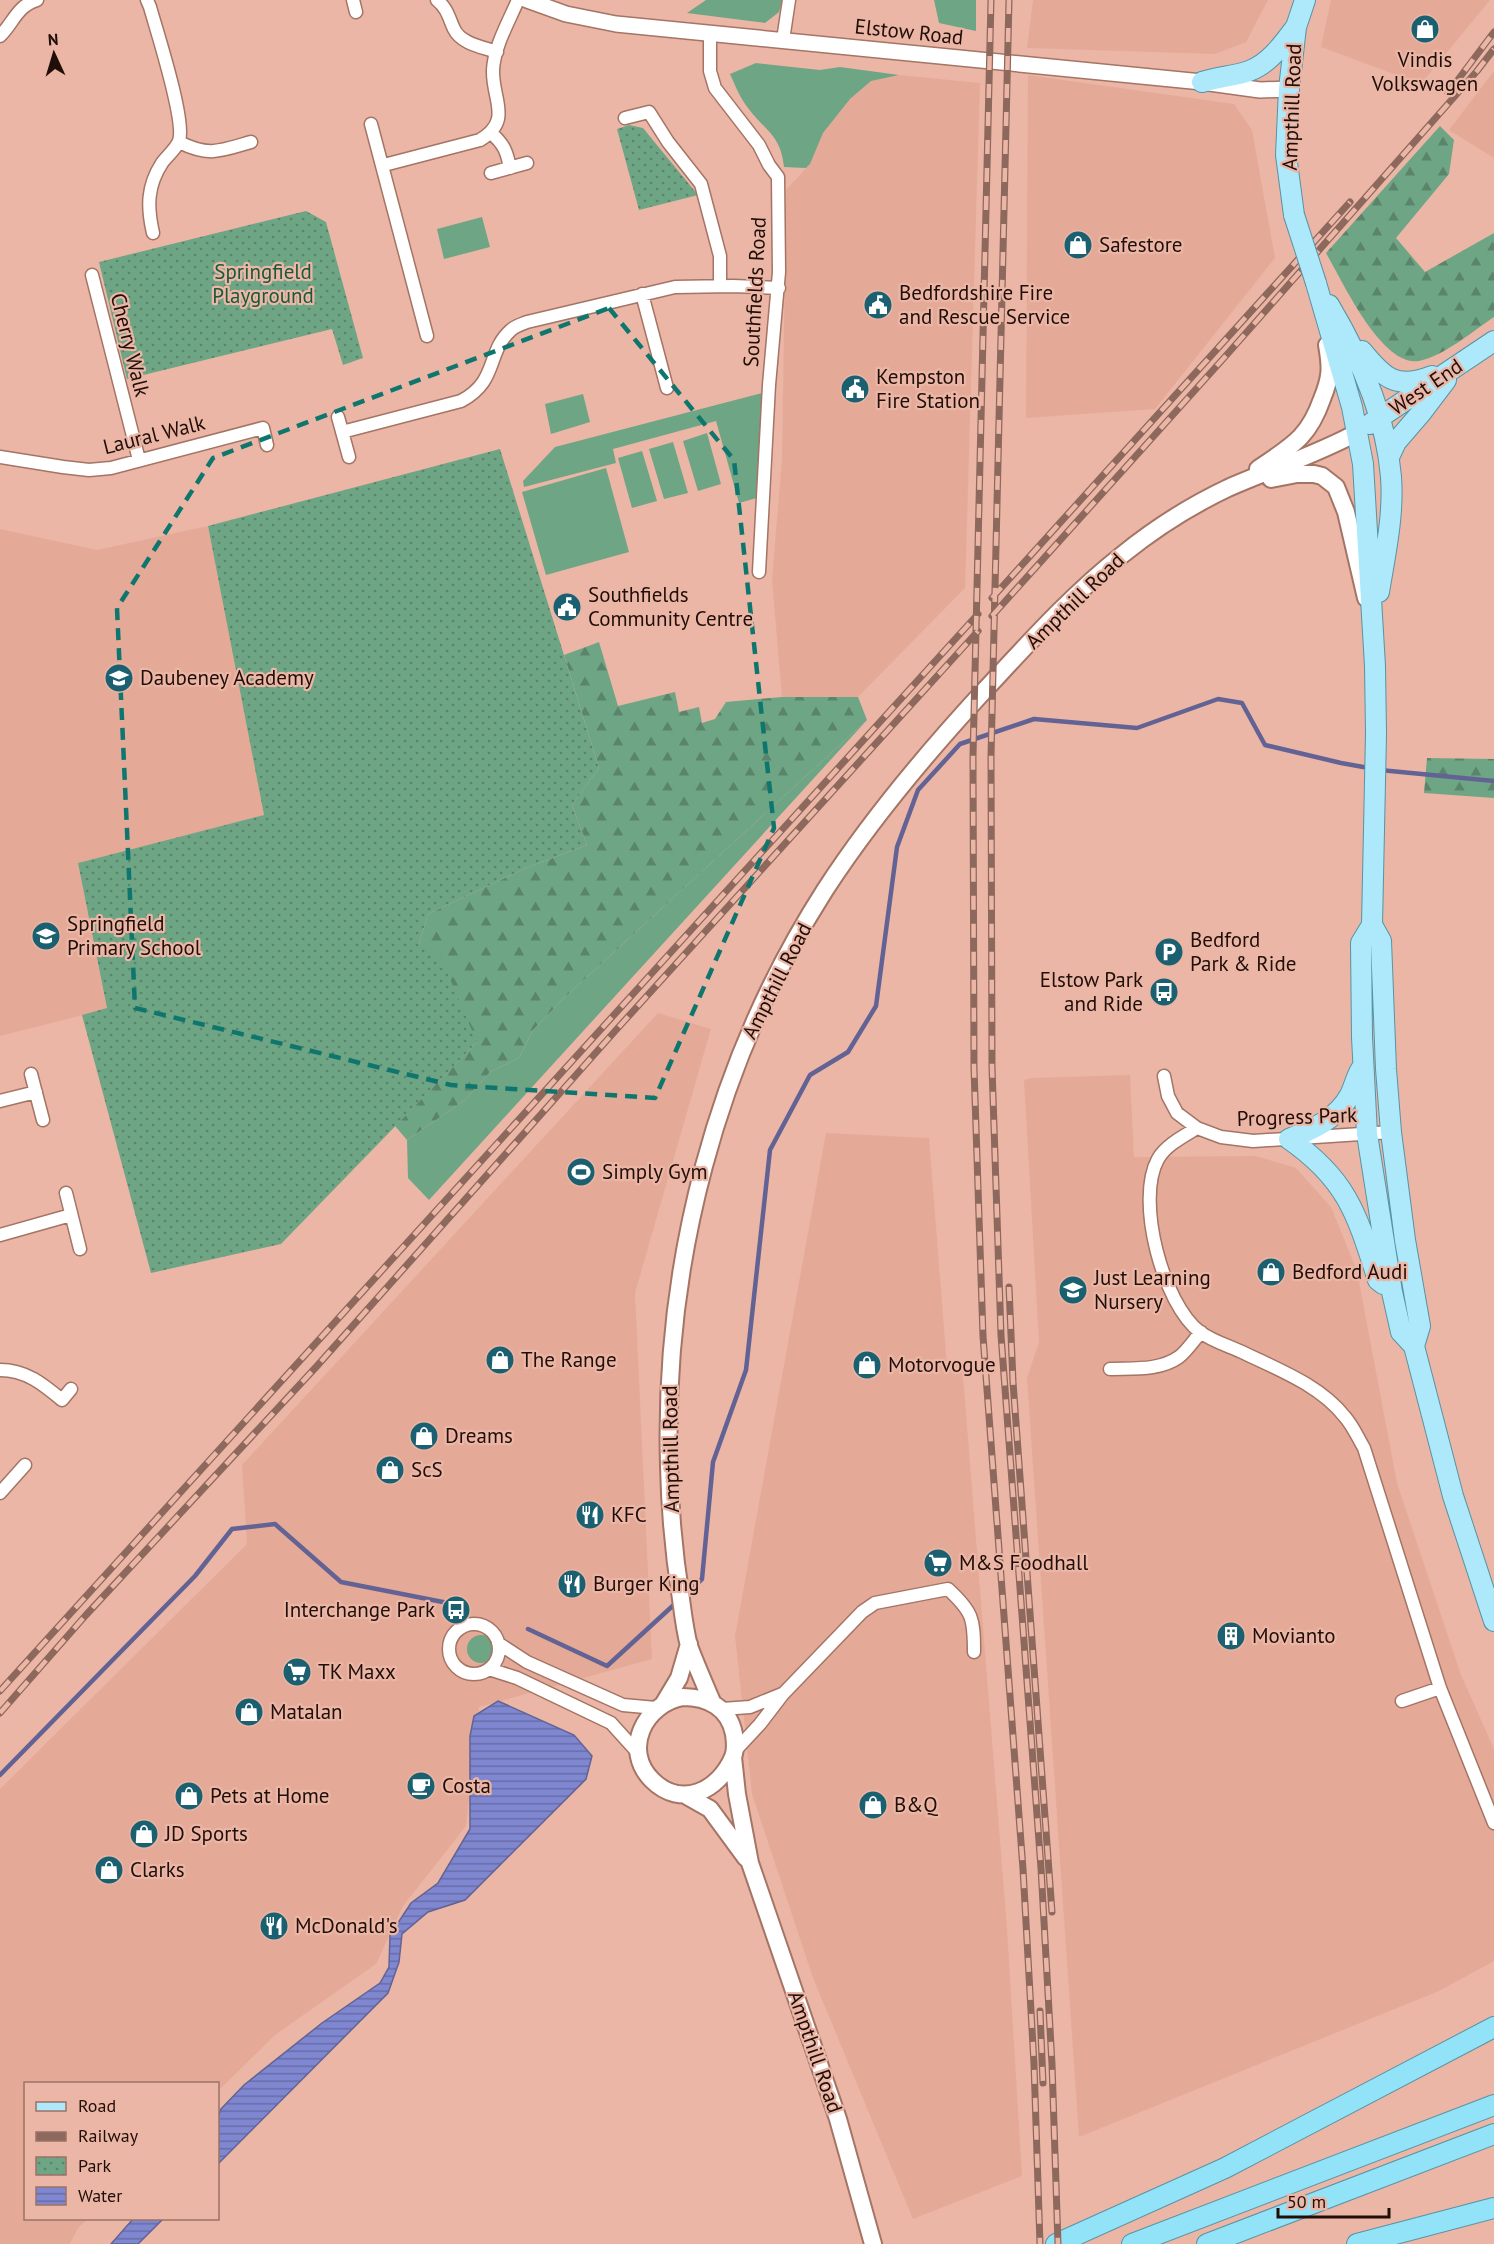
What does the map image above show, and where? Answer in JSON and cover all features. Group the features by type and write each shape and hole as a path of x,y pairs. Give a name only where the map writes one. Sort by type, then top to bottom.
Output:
{"highway":[{"path":"1056,2244 1225,2168 1494,2027"},
{"path":"1132,2244 1494,2104"},
{"path":"1207,2244 1494,2134"},
{"path":"1357,2244 1494,2208"}],"main road":[{"name":"Ampthill Road","path":"718,1706 689,1644 682,1612 672,1523 668,1442 669,1381 678,1294 686,1242 714,1131 749,1035 806,923 846,860 898,790 1027,645 1102,572 1174,517 1232,486 1295,443 1308,430 1317,416 1330,379 1330,366 1316,283 1294,215 1286,155 1288,89 1296,27 1305,0"},
{"path":"1202,82 1250,71 1282,45 1296,27"},
{"path":"1316,283 1341,325 1370,385 1389,457 1390,506 1383,568 1373,624"},
{"path":"1316,283 1358,432 1363,464 1373,624 1376,734 1372,925 1361,944 1363,1065 1367,1134 1392,1292 1401,1332 1414,1346 1453,1497 1494,1621"},
{"path":"1341,325 1376,368 1386,376 1411,383 1457,366"},
{"name":"West End","path":"1358,432 1494,341"},
{"path":"1389,457 1396,442 1457,366"},
{"name":"Ampthill Road","path":"1232,486 1320,452 1358,432"},
{"path":"1232,486 1305,474 1322,476 1336,487 1343,501 1373,624"},
{"path":"1372,925 1381,941 1391,1132 1405,1240 1420,1326 1414,1346"},
{"path":"1289,1139 1315,1128 1340,1110 1351,1093 1363,1065"},
{"path":"1289,1139 1312,1155 1340,1186 1361,1226 1378,1280 1392,1292"},
{"name":"Ampthill Road","path":"660,1705 679,1678 689,1644"},
{"path":"692,1697 718,1706 733,1729 734,1754 724,1773 715,1782 697,1793 687,1796 668,1792 651,1779 646,1772 638,1745 644,1725 660,1705 675,1698 692,1697"},
{"name":"Ampthill Road","path":"734,1754 737,1794 750,1863 838,2119 855,2173 873,2244"},
{"name":"Ampthill Road","path":"687,1796 701,1802 718,1817 750,1863"}],"street":[{"path":"0,36 15,14 26,3 37,0"},
{"path":"147,0 180,120 179,142 161,164 149,188 148,211 153,233"},
{"path":"437,0 448,13 455,32 469,43 497,52"},
{"path":"384,165 480,140 491,133 499,119 493,70 497,52 518,0"},
{"name":"Elstow Road","path":"527,0 566,14 616,24 1202,82 1260,90 1288,89"},
{"path":"783,40 789,0"},
{"name":"Southfields Road","path":"710,34 710,72 716,88 759,145 778,177 778,288 759,572"},
{"path":"625,118 649,112 668,142 701,184 720,256 720,286"},
{"path":"371,124 384,165 427,336"},
{"path":"491,133 501,141 507,151 510,168"},
{"path":"179,142 196,150 215,152 251,142"},
{"path":"491,174 527,163"},
{"name":"Cherry Walk","path":"92,274 139,460"},
{"path":"342,432 461,401 472,395 485,381 501,342 512,329 527,322 675,287 778,288"},
{"path":"642,294 668,388"},
{"path":"338,417 349,457"},
{"name":"Laural Walk","path":"0,457 89,470 111,468 263,428 267,445"},
{"path":"32,1074 43,1120"},
{"name":"Progress Park","path":"1164,1077 1168,1096 1177,1113 1197,1128 1221,1137 1253,1140 1289,1139 1391,1132"},
{"path":"0,1101 36,1092"},
{"path":"1197,1128 1173,1143 1158,1158 1151,1177 1150,1207 1157,1252 1170,1292 1186,1316 1201,1332 1290,1375 1321,1393 1345,1417 1364,1448 1440,1688 1494,1823"},
{"path":"66,1193 80,1249"},
{"path":"0,1235 71,1215"},
{"path":"1110,1369 1164,1365 1180,1356 1201,1332"},
{"path":"0,1370 13,1370 28,1375 44,1384 62,1400 71,1389"},
{"path":"0,1492 25,1465"},
{"path":"734,1754 783,1694 862,1612 876,1603 948,1589 964,1603 974,1623 974,1652"},
{"path":"498,1643 497,1657 489,1669 476,1674 456,1667 449,1654 450,1640 458,1629 479,1624 491,1631 498,1643 527,1662 623,1705 660,1705"},
{"path":"489,1669 517,1678 611,1723 639,1754"},
{"path":"1402,1701 1440,1688"},
{"path":"718,1706 750,1707 783,1694"}],"highlighted area":[{"path":"609,308 734,460 774,828 655,1098 451,1085 135,1008 117,608 213,458"}],"shaded area":[{"path":"1033,0 1268,0 1246,42 1215,54 1027,48"},
{"path":"1331,0 1490,0 1421,84 1321,47"},
{"path":"1494,71 1494,158 1449,130"},
{"path":"899,75 980,83 965,588 858,697 782,697 772,580 782,459 786,190 810,164 823,133 850,99 871,81"},
{"path":"1028,75 1234,104 1252,130 1275,258 1155,409 1026,418"},
{"name":"Daubeney Academy","path":"208,526 264,815 78,863 107,1009 0,1036 0,529 97,550"},
{"path":"658,1013 711,1029 635,1293 652,1659 479,1707 466,1826 403,1906 376,1964 275,2035 219,2090 219,2082 24,2082 24,2220 87,2220 78,2228 70,2244 0,2244 0,1789 247,1544 242,1465"},
{"path":"1130,1075 1134,1157 1256,1156 1296,1168 1331,1207 1357,1271 1397,1483 1461,1675 1494,1749 1494,1961 1439,1991 1079,2137 1027,1378 1039,1342 1024,1080"},
{"path":"826,1133 929,1138 947,1366 962,1363 1007,1928 1022,2176 913,2219 813,1978 752,1794 735,1636"}],"green space":[{"path":"706,0 782,0 779,12 765,23 687,13"},
{"path":"934,0 976,0 976,31 939,23"},
{"path":"756,63 820,70 840,67 899,75 871,81 850,99 823,133 810,164 806,168 784,167 776,140 745,104 730,74"},
{"path":"629,125 643,128 698,195 639,210 617,129"},
{"path":"1440,126 1454,140 1449,174 1396,238 1425,272 1494,233 1494,317 1448,349 1419,361 1405,359 1377,337 1352,301 1326,253"},
{"name":"Springfield Playground","path":"306,211 326,222 363,358 343,365 332,329 127,379 99,262"},
{"path":"482,217 490,247 444,259 437,229"},
{"path":"766,392 760,497 739,503 716,421 613,449 616,463 524,487 523,481 555,447"},
{"path":"583,394 590,422 551,434 545,404"},
{"path":"707,433 721,484 698,491 683,441"},
{"path":"673,442 688,493 664,499 649,449"},
{"path":"500,449 599,768 572,805 587,845 526,868 428,914 419,944 441,958 477,1042 281,1244 151,1273 82,1015 107,1008 78,863 264,815 208,526"},
{"path":"642,451 657,501 632,508 618,458"},
{"path":"606,468 629,552 546,575 522,492"},
{"path":"599,642 618,706 675,692 679,712 699,707 702,723 715,719 726,702 782,697 858,697 867,720 565,997 533,1030 519,1058 490,1072 465,1100 407,1140 395,1126 477,1042 419,944 428,914 526,868 587,845 572,805 599,768 564,655"},
{"path":"867,720 429,1200 408,1178 407,1140 465,1100 490,1072 519,1058 533,1030 565,997"},
{"path":"1427,758 1494,759 1494,798 1424,793"},
{"path":"481,1635 491,1639 495,1649 491,1659 481,1663 471,1659 467,1649 471,1639"}],"water":[{"path":"498,1701 574,1735 592,1756 586,1779 465,1900 428,1912 402,1934 399,1962 388,1993 219,2163 219,2114 221,2109 244,2085 322,2023 380,1983 389,1967 390,1935 411,1903 438,1883 470,1829 470,1736 474,1716"},
{"path":"132,2220 162,2220 138,2244 111,2244"}],"waterway":[{"path":"684,1596 702,1579 713,1462 746,1370 770,1150 810,1075 848,1052 876,1006 897,847 918,790 960,744 1034,719 1137,728 1218,699 1242,703 1265,745 1369,768"},
{"path":"1380,770 1494,781"},
{"path":"0,1775 195,1576 232,1529 275,1524 341,1582 448,1603"},
{"path":"528,1629 607,1666 678,1601"}],"railway":[{"path":"991,0 973,756 974,1068 983,1336 1023,1869 1034,2064 1040,2244"},
{"path":"1009,0 991,756 992,1067 1001,1335 1041,1868 1052,2064 1058,2244"},
{"path":"1448,93 1494,32"},
{"path":"992,616 1223,359 1494,49"},
{"path":"992,598 1350,202"},
{"path":"0,1691 978,614"},
{"path":"0,1713 86,1615 317,1366 616,1030 978,631"},
{"path":"1009,1287 1013,1382 1052,1912"},
{"path":"1040,2011 1043,2083"}],"place":[{"name":"Vindis Volkswagen","path":"1425,29"},
{"name":"Safestore","path":"1078,245"},
{"name":"Bedfordshire Fire and Rescue Service","path":"878,305"},
{"name":"Kempston Fire Station","path":"855,389"},
{"name":"Southfields Community Centre","path":"567,607"},
{"name":"Daubeney Academy","path":"119,678"},
{"name":"Springfield Primary School","path":"46,936"},
{"name":"Bedford Park & Ride","path":"1169,952"},
{"name":"Elstow Park and Ride","path":"1164,992"},
{"name":"Simply Gym","path":"581,1172"},
{"name":"Bedford Audi","path":"1271,1272"},
{"name":"Just Learning Nursery","path":"1073,1290"},
{"name":"The Range","path":"500,1360"},
{"name":"Motorvogue","path":"867,1365"},
{"name":"Dreams","path":"424,1436"},
{"name":"ScS","path":"390,1470"},
{"name":"KFC","path":"590,1515"},
{"name":"M&S Foodhall","path":"938,1563"},
{"name":"Burger King","path":"572,1584"},
{"name":"Interchange Park","path":"456,1610"},
{"name":"Movianto","path":"1231,1636"},
{"name":"TK Maxx","path":"297,1672"},
{"name":"Matalan","path":"249,1712"},
{"name":"Costa","path":"421,1786"},
{"name":"Pets at Home","path":"189,1796"},
{"name":"B&Q","path":"873,1805"},
{"name":"JD Sports","path":"144,1834"},
{"name":"Clarks","path":"109,1870"},
{"name":"McDonald's","path":"274,1926"}]}
